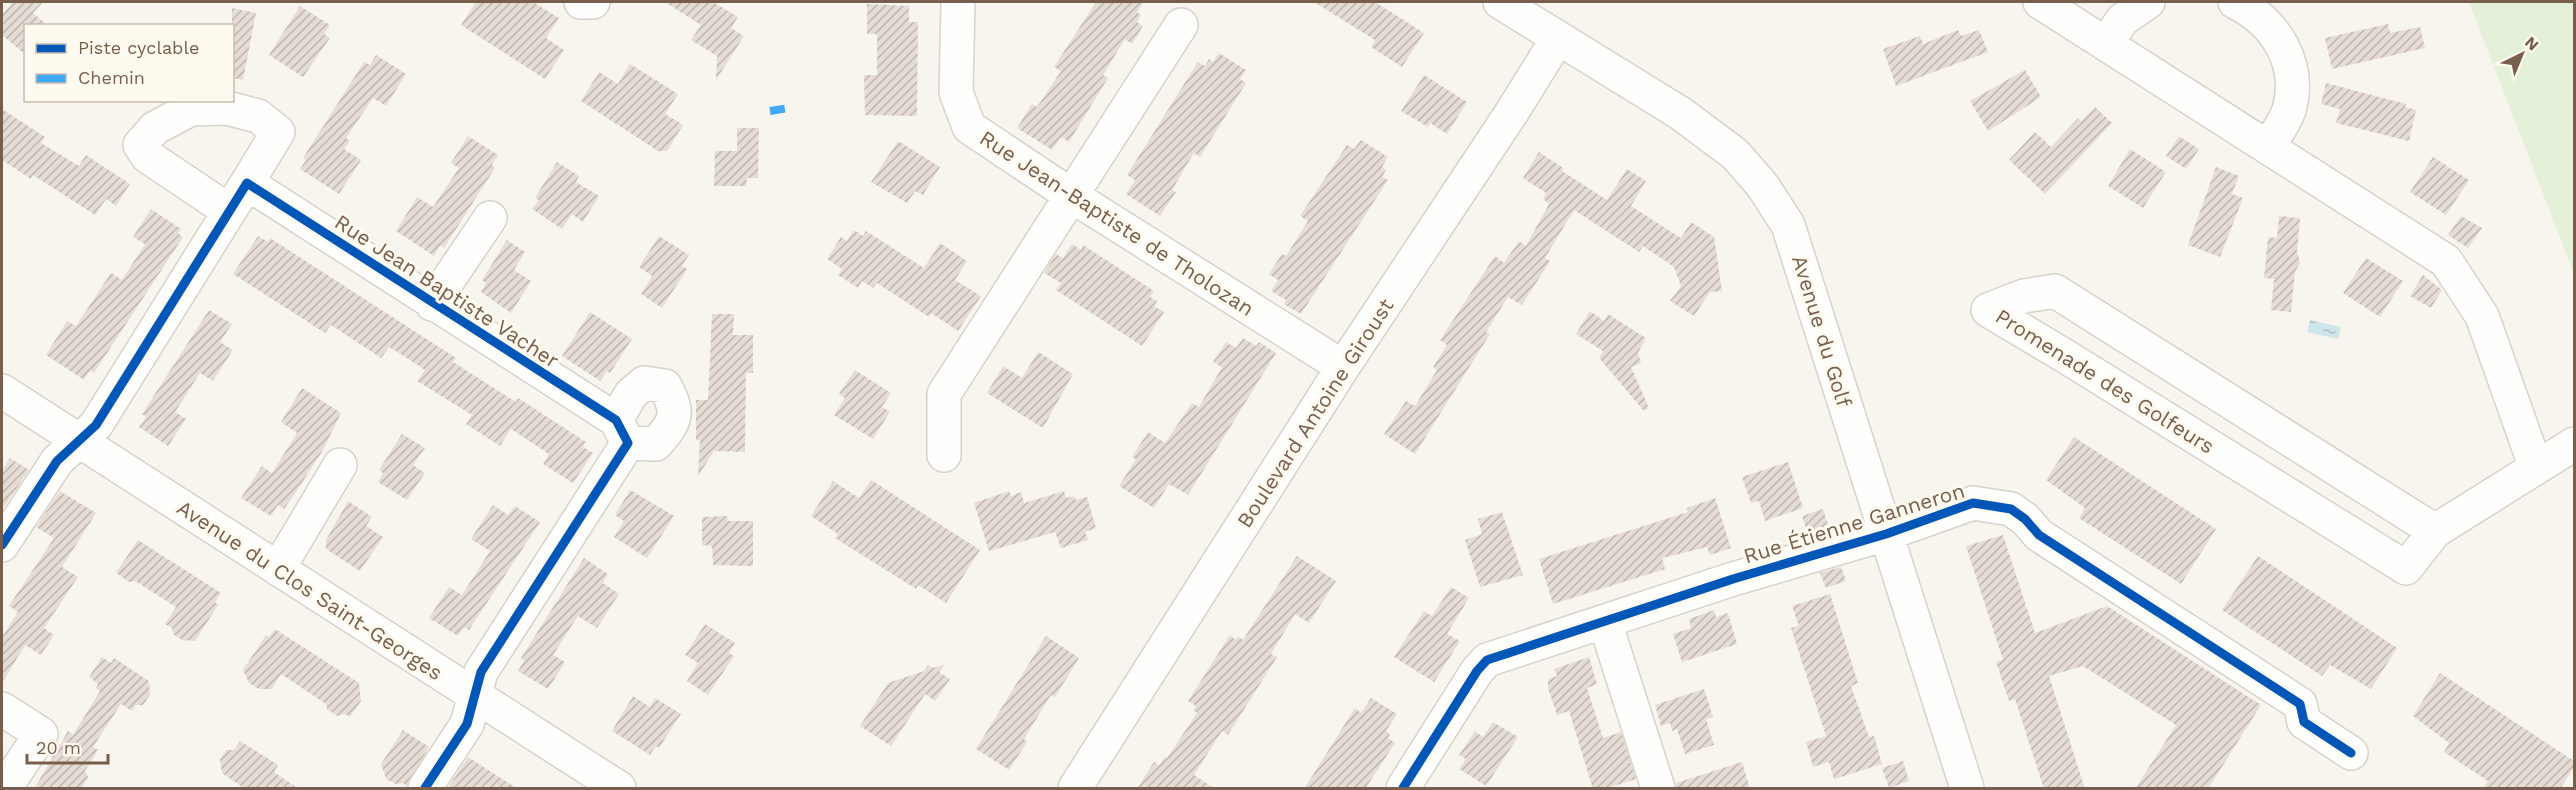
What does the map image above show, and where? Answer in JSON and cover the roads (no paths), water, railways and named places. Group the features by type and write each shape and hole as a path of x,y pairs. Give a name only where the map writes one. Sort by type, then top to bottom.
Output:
{"street":[{"path":"581,2 593,2"},
{"name":"Rue Jean-Baptiste de Tholozan","path":"958,2 956,92 969,127 1072,196 1343,367"},
{"name":"Avenue du Golf","path":"1500,2 1680,113 1735,154 1762,185 1788,225 1966,789"},
{"path":"2040,2 2446,261 2482,316 2536,468"},
{"path":"2106,44 2122,20 2148,2"},
{"path":"2235,2 2251,10 2279,36 2293,76 2289,111 2268,147"},
{"path":"944,455 944,394 1181,25"},
{"name":"Boulevard Antoine Giroust","path":"1075,789 1343,367 1512,112 1558,38"},
{"path":"2,545 57,461 96,425 247,183 278,132 258,116 227,108 190,109 155,128 140,145 147,156 229,211"},
{"name":"Rue Jean Baptiste Vacher","path":"247,183 622,432 481,672 467,724 425,789"},
{"path":"432,304 490,218"},
{"name":"Promenade des Golfeurs","path":"2435,531 2055,291 2024,296 1988,310 2406,568 2435,531 2574,444"},
{"name":"Avenue du Clos Saint-Georges","path":"2,391 619,789"},
{"path":"278,569 340,465"},
{"name":"Rue Étienne Ganneron","path":"1403,789 1477,671 1487,660 1733,579 1886,534 1973,503 1992,504 2011,509 2025,519 2039,535 2300,704 2304,722 2350,753"},
{"path":"1605,622 1658,789"},
{"path":"2,709 41,734 5,789"}],"water":[{"path":"2310,320 2341,327 2338,339 2307,332"}]}
